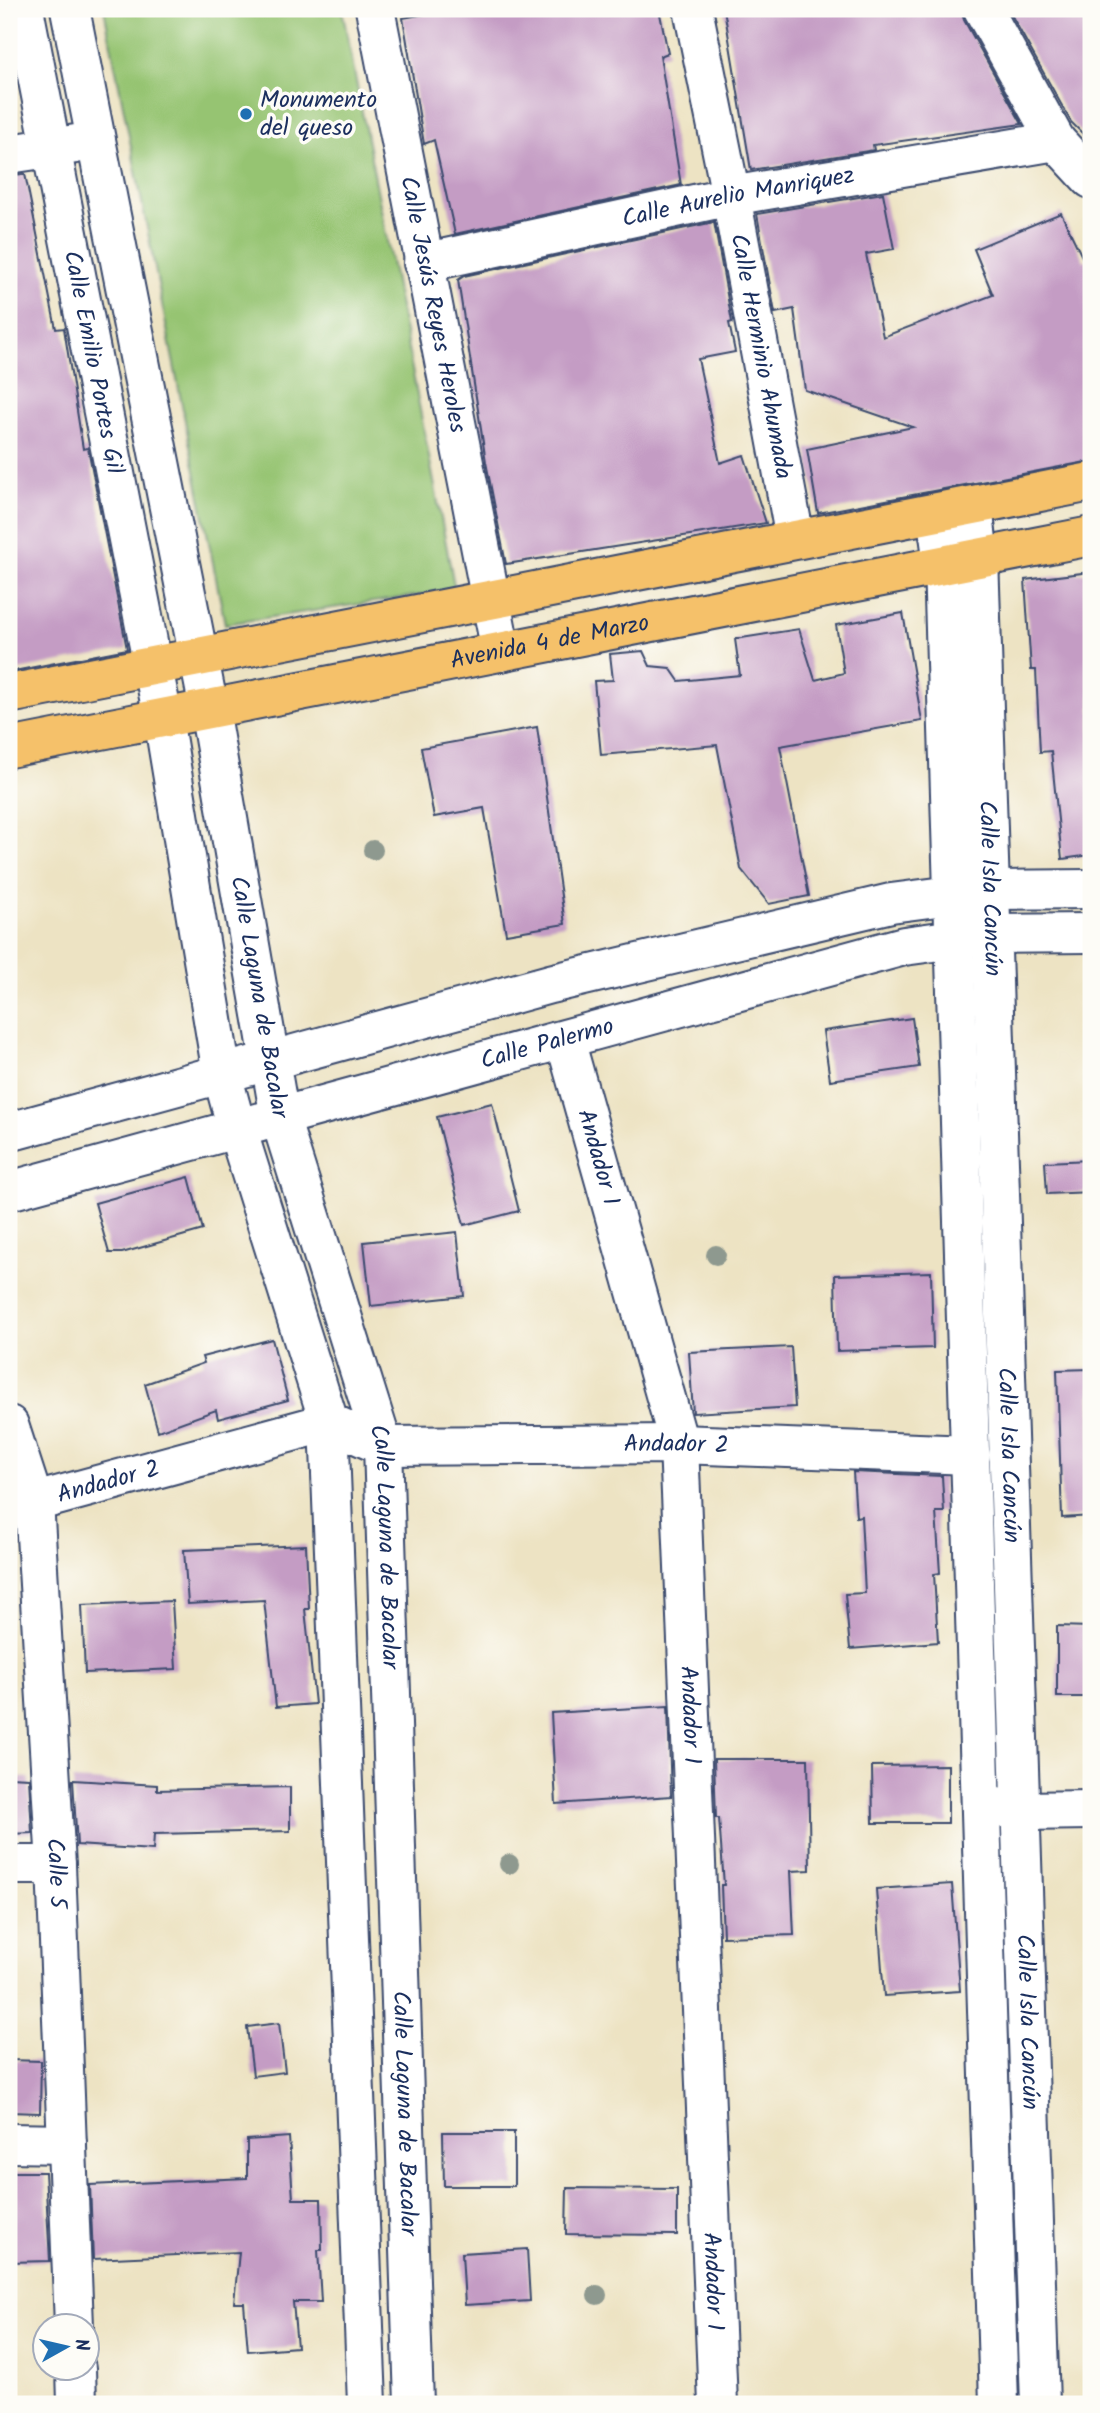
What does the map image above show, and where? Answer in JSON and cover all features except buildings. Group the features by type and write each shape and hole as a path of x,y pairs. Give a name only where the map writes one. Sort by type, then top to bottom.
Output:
{"main road":[{"path":"9,694 1091,482"},
{"name":"Avenida 4 de Marzo","path":"9,748 1091,536"}],"street":[{"name":"Calle Emilio Portes Gil","path":"24,9 163,718"},
{"name":"Calle Emilio Portes Gil","path":"70,9 209,709"},
{"name":"Calle Jesús Reyes Heroles","path":"374,9 501,652"},
{"name":"Calle Herminio Ahumada","path":"693,9 795,539"},
{"path":"983,9 1056,141 1091,179"},
{"name":"Calle Aurelio Manriquez","path":"423,263 731,196 1056,141"},
{"path":"9,154 51,146 96,142"},
{"name":"Calle Isla Cancún","path":"973,506 961,560 972,892 1021,1811 1040,2404"},
{"name":"Calle Isla Cancún","path":"936,513 961,560"},
{"name":"Calle Laguna de Bacalar","path":"209,709 280,1118 383,1446 414,2404"},
{"name":"Calle Laguna de Bacalar","path":"163,718 222,1074 329,1422 367,2404"},
{"path":"9,1132 550,984 891,903 972,892 1091,889"},
{"name":"Calle Palermo","path":"9,1191 904,946 974,937 1091,933"},
{"name":"Calle Isla Cancún","path":"974,937 971,1455 999,2404"},
{"name":"Andador 1","path":"565,1040 679,1444 718,2404"},
{"path":"329,1422 383,1446"},
{"name":"Andador 2","path":"21,1505 329,1422"},
{"name":"Calle 5","path":"9,1425 21,1505 56,1865 73,2312"},
{"name":"Andador 2","path":"383,1446 679,1444 971,1455"},
{"path":"981,1803 1021,1811 1091,1810"},
{"path":"9,1865 56,1865"},
{"path":"9,2143 67,2144"},
{"path":"76,2382 77,2404"}],"green space":[{"path":"104,9 342,9 455,590 225,624"}],"place":[{"name":"Monumento del queso","path":"246,114"}]}
